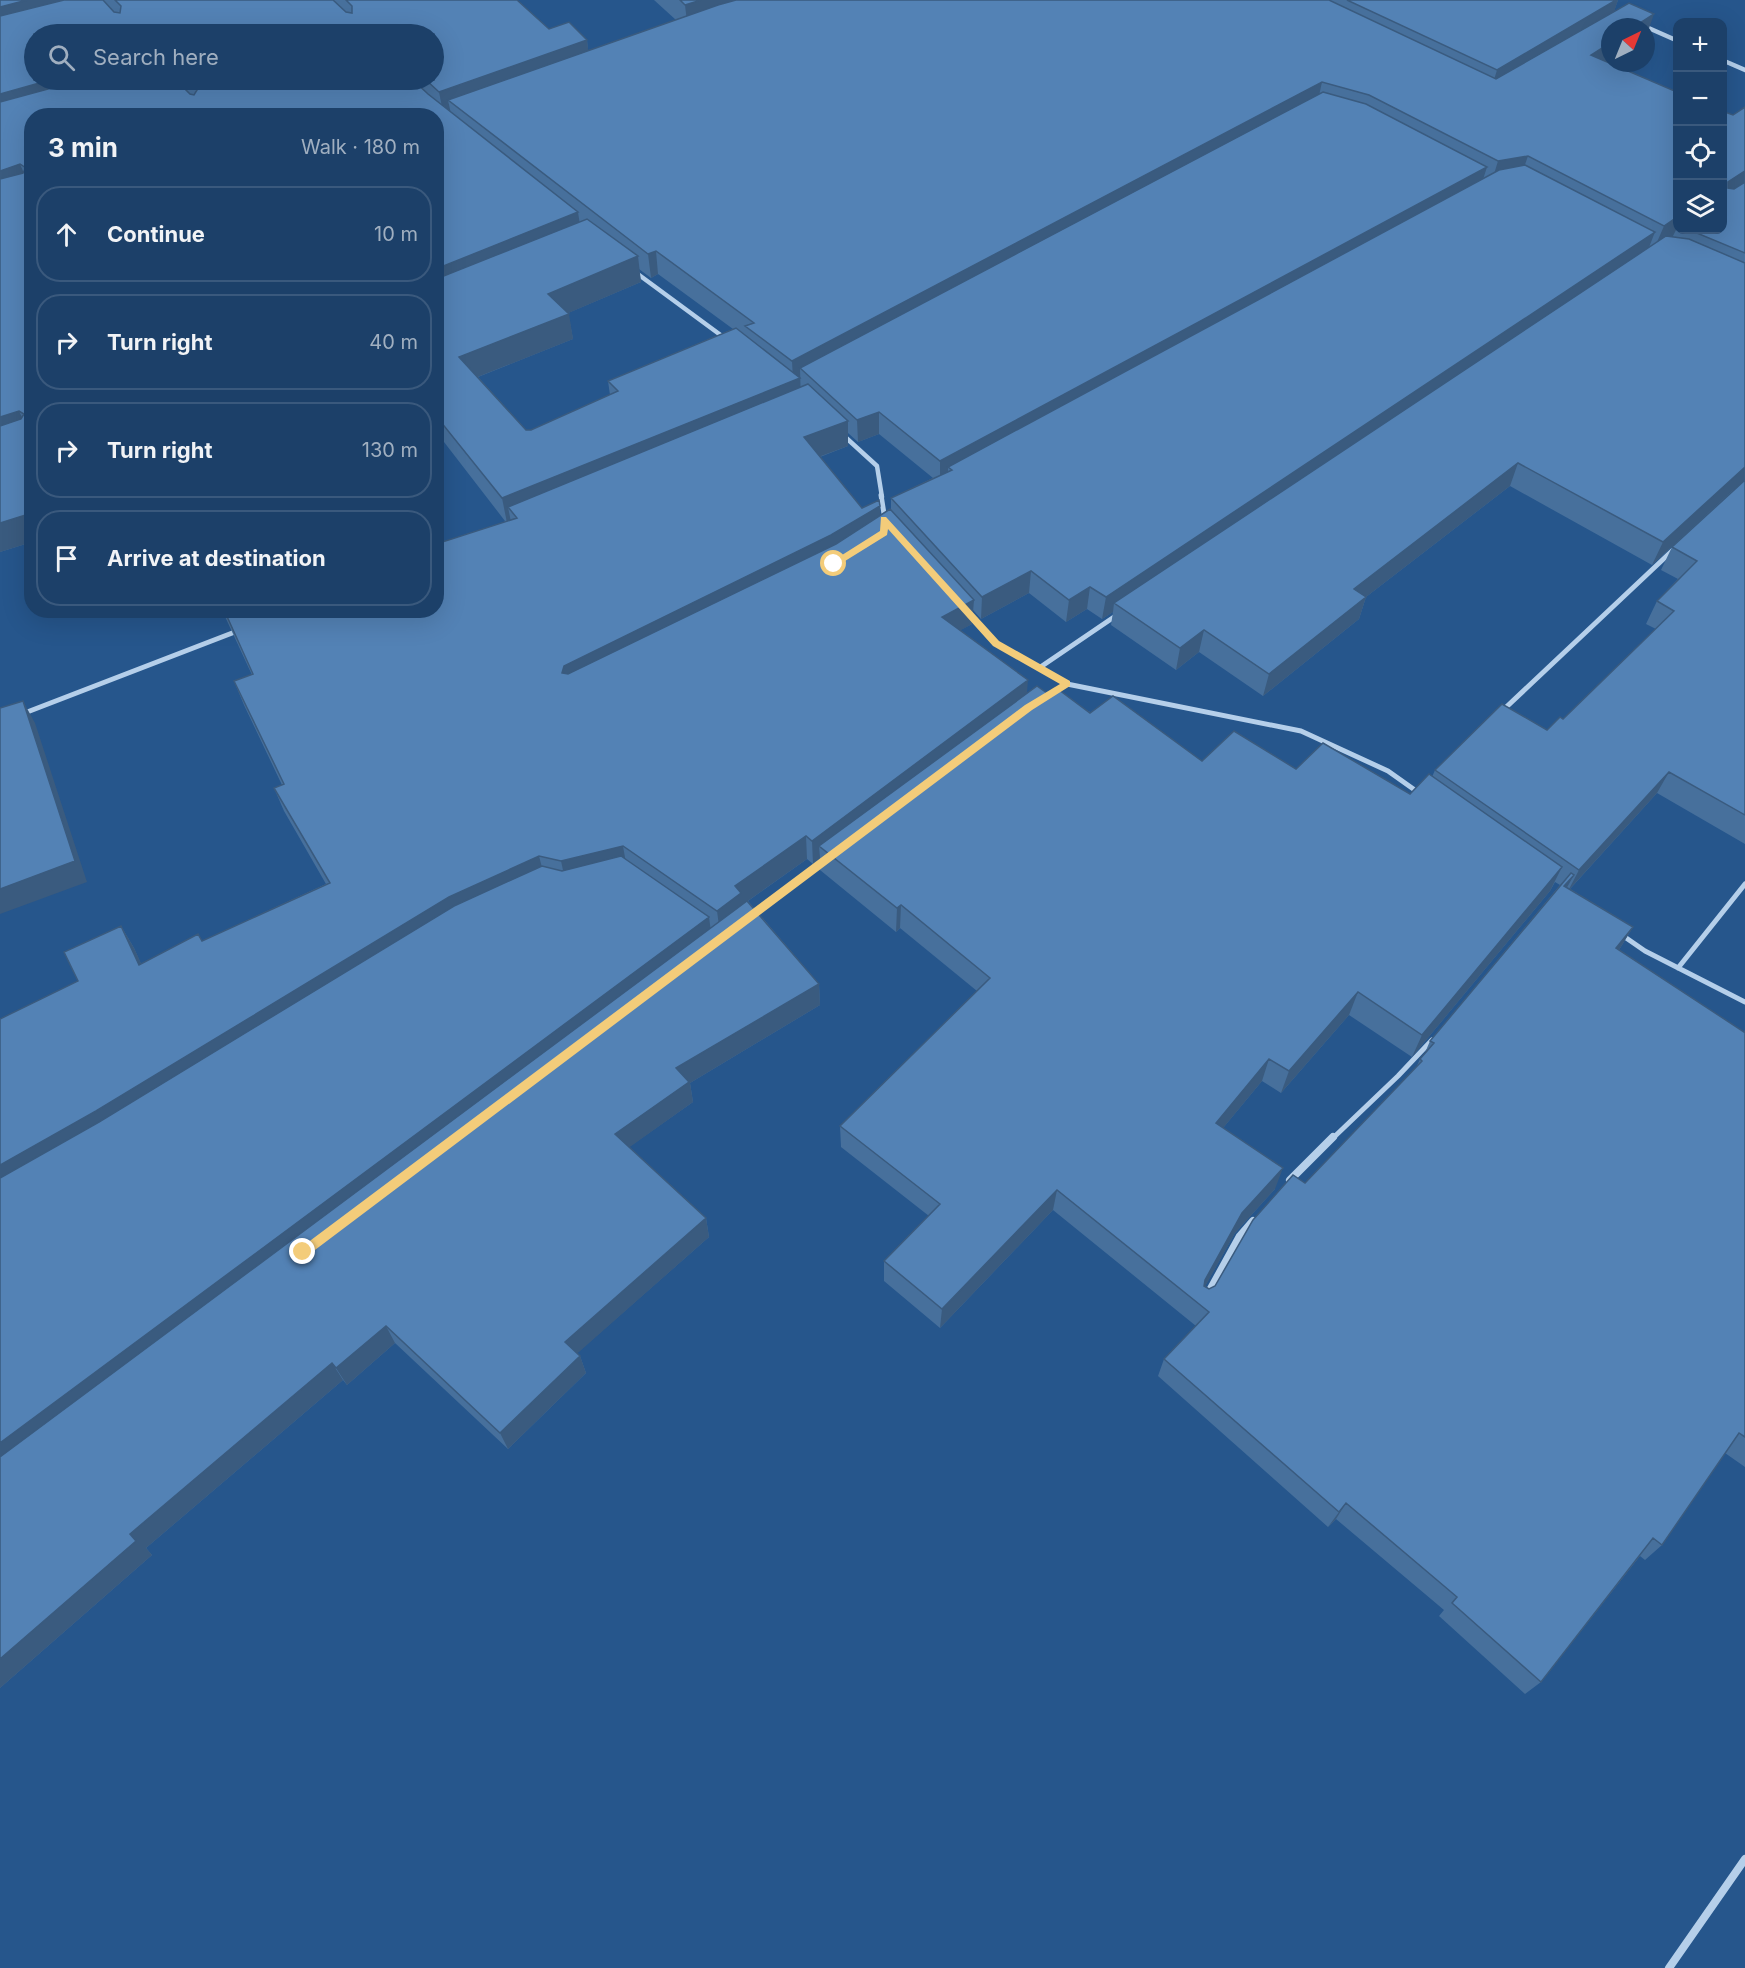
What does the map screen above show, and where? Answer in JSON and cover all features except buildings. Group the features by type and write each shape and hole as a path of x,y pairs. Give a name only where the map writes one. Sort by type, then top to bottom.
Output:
{"street":[{"path":"1655,31 1673,39"},
{"path":"1727,62 1745,70"},
{"path":"630,268 736,346"},
{"path":"835,427 876,466 884,526"},
{"path":"884,519 894,513"},
{"path":"884,519 891,528"},
{"path":"1495,717 1678,546"},
{"path":"964,608 996,643 1066,684 1301,731 1388,771 1426,798"},
{"path":"1039,668 1118,614"},
{"path":"11,719 246,628"},
{"path":"1057,690 1066,684"},
{"path":"1416,791 1425,783"},
{"path":"748,918 832,855"},
{"path":"1678,968 1745,884"},
{"path":"1615,930 1644,951 1745,1002"},
{"path":"1286,1185 1309,1160 1415,1061 1438,1034"},
{"path":"1203,1302 1240,1236 1255,1219"},
{"path":"1669,1968 1745,1859"}],"route":[{"path":"303,1252 1029,708 1066,684 996,643 884,519 885,533 834,564"}]}
